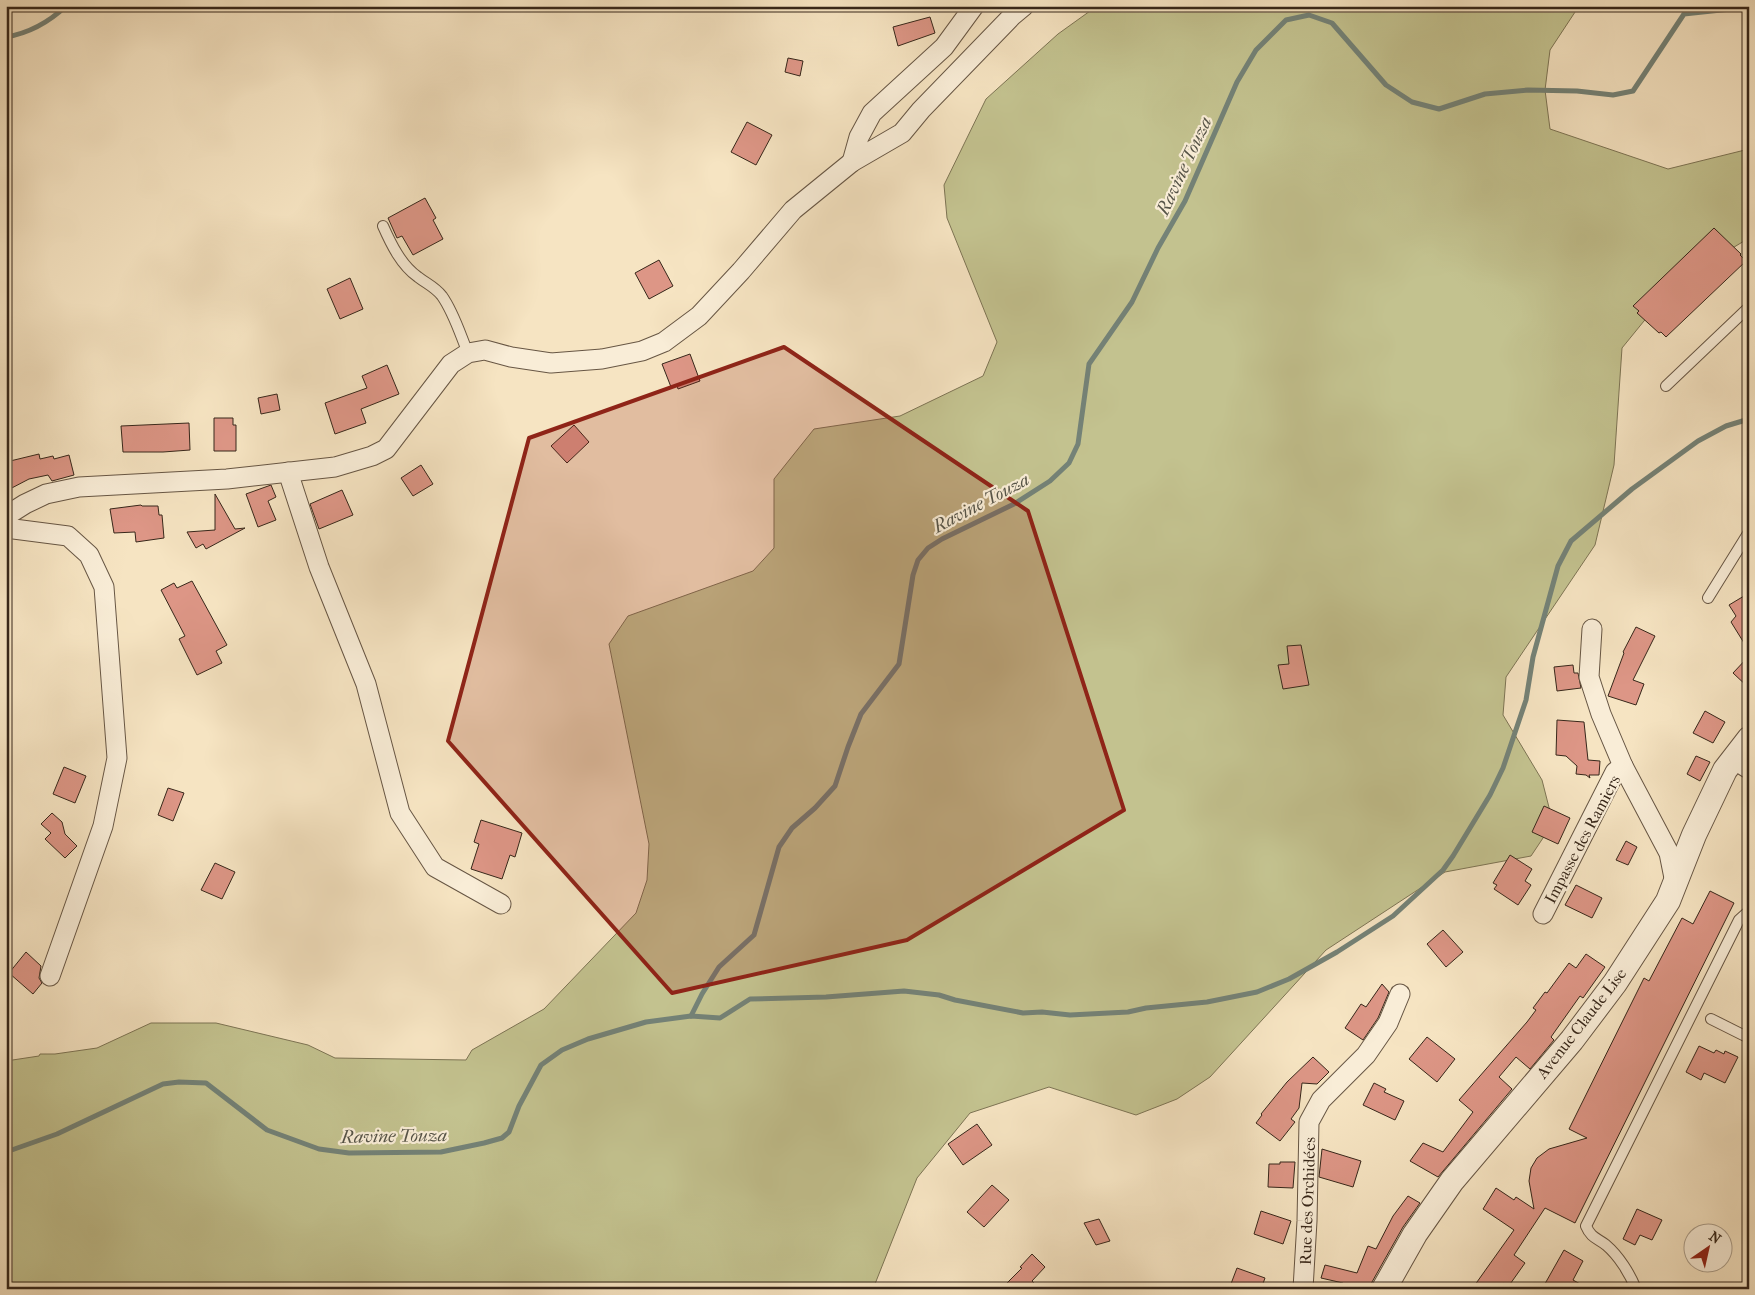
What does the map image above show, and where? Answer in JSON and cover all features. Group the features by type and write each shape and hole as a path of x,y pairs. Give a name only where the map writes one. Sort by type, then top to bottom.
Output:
{"street":[{"path":"852,162 859,136 872,113 944,47 974,6"},
{"path":"6,516 46,494 79,486 227,479 335,467 372,456 386,449 451,364 468,353 485,350 511,357 551,363 602,359 642,351 664,342 699,316 741,271 793,210 852,162 902,134 921,110 1024,6"},
{"path":"288,472 320,567 366,684 400,813 435,868 501,904"},
{"path":"6,528 68,536 90,555 104,587 117,758 103,826 50,976"},
{"name":"Impasse des Ramiers","path":"1592,629 1589,677 1601,714 1623,766 1669,853 1675,883"},
{"name":"Avenue Claude Lise","path":"1384,1289 1415,1234 1452,1181 1572,1040 1616,983 1668,901 1694,835 1725,770 1741,764 1749,740"},
{"name":"Impasse des Ramiers","path":"1543,914 1615,772 1623,766"},
{"name":"Rue des Orchidées","path":"1303,1289 1310,1122 1322,1100 1366,1055 1388,1023 1400,994"}],"lane":[{"path":"382,226 393,248 406,265 417,277 433,286 442,296 468,353"},
{"path":"1666,386 1749,307"},
{"path":"1708,598 1749,532"},
{"path":"1636,1289 1630,1276 1607,1246 1590,1234 1586,1226 1739,920 1749,911"},
{"path":"1711,1019 1749,1038"}],"highlighted area":[{"path":"784,347 1028,511 1124,810 907,940 672,993 448,741 529,438"}],"shaded area":[{"path":"1097,6 1579,6 1550,50 1545,90 1550,129 1668,169 1749,149 1749,238 1675,283 1622,348 1614,465 1595,545 1506,677 1503,715 1542,780 1553,823 1531,856 1445,872 1326,950 1210,1077 1177,1099 1136,1115 1049,1087 970,1113 917,1178 873,1289 6,1289 6,1061 39,1056 40,1054 55,1054 97,1048 151,1023 216,1023 308,1045 335,1058 466,1060 472,1050 544,1009 636,913 647,880 649,844 609,644 628,616 753,571 774,548 774,479 814,429 900,416 983,376 997,342 947,218 944,185 986,99 1058,34"}],"building":[{"path":"930,17 935,33 898,46 893,27"},
{"path":"788,58 803,61 800,76 785,72"},
{"path":"747,122 772,135 756,165 731,152"},
{"path":"425,198 436,218 433,220 443,239 413,255 402,236 397,238 388,218"},
{"path":"1714,228 1746,261 1666,337 1637,313 1639,311 1633,306"},
{"path":"659,260 673,286 649,299 635,273"},
{"path":"350,278 363,309 340,319 327,289"},
{"path":"690,354 700,381 678,389 677,385 671,387 662,364"},
{"path":"387,365 399,394 361,409 366,423 335,434 325,403 367,388 362,376"},
{"path":"277,394 280,410 261,414 258,398"},
{"path":"214,418 233,418 233,425 236,425 236,451 214,451"},
{"path":"189,423 190,450 123,452 121,426"},
{"path":"574,425 589,442 567,463 551,446"},
{"path":"39,454 40,459 53,456 54,459 69,455 74,475 52,481 48,475 29,479 6,491 6,462"},
{"path":"421,465 433,484 413,496 401,478"},
{"path":"271,485 276,497 268,501 276,520 258,527 246,494"},
{"path":"342,490 353,515 319,529 310,504"},
{"path":"215,494 235,529 245,528 206,549 203,544 196,548 187,532 215,530"},
{"path":"141,505 158,506 159,515 162,515 164,538 136,542 135,532 114,533 110,509"},
{"path":"192,581 227,645 216,651 222,663 197,675 179,639 185,636 161,590 174,583 177,588"},
{"path":"1749,593 1749,651 1731,622 1736,616 1729,605"},
{"path":"1636,627 1655,636 1633,680 1644,684 1636,705 1608,696 1623,652"},
{"path":"1301,645 1309,685 1283,689 1278,665 1289,664 1287,646"},
{"path":"1749,656 1749,688 1733,673"},
{"path":"1573,665 1574,673 1578,673 1581,688 1557,691 1554,667"},
{"path":"1705,711 1725,722 1713,743 1693,733"},
{"path":"1557,720 1584,722 1588,760 1600,761 1599,775 1589,775 1590,778 1586,775 1576,774 1577,766 1566,756 1556,755"},
{"path":"1696,756 1710,762 1700,781 1687,774"},
{"path":"64,767 86,776 75,803 53,794"},
{"path":"168,788 184,793 173,821 158,815"},
{"path":"1544,806 1570,818 1558,844 1532,832"},
{"path":"52,813 62,822 65,834 77,846 65,858 45,839 51,833 41,824"},
{"path":"481,820 522,833 515,857 510,855 502,879 471,869 479,844 474,842"},
{"path":"1626,841 1637,847 1628,865 1616,860"},
{"path":"1510,855 1532,869 1525,881 1531,885 1518,905 1494,889 1497,885 1493,883"},
{"path":"215,863 235,872 222,899 201,890"},
{"path":"1576,885 1602,898 1592,918 1565,905"},
{"path":"1710,891 1734,903 1575,1223 1545,1208 1514,1255 1525,1263 1508,1287 1503,1283 1499,1289 1472,1289 1514,1230 1483,1209 1496,1188 1514,1200 1516,1197 1534,1209 1529,1181 1531,1168 1537,1158 1549,1149 1587,1138 1569,1129 1644,978 1649,981 1682,918 1693,924"},
{"path":"1443,930 1463,952 1446,967 1427,944"},
{"path":"26,952 41,966 39,978 42,983 33,994 9,973"},
{"path":"1586,954 1605,967 1583,998 1580,996 1551,1037 1554,1040 1530,1069 1516,1057 1499,1077 1512,1089 1438,1177 1410,1161 1423,1143 1443,1152 1473,1112 1459,1100 1527,1022 1536,1010 1533,1008 1545,992 1547,993 1569,963 1576,968"},
{"path":"1382,984 1389,992 1378,1018 1363,1040 1345,1028 1361,1004 1366,1007"},
{"path":"1427,1037 1455,1059 1437,1082 1409,1059"},
{"path":"1699,1046 1714,1053 1716,1050 1724,1054 1725,1051 1738,1057 1725,1083 1704,1073 1701,1080 1686,1072"},
{"path":"1313,1057 1329,1072 1317,1084 1302,1083 1299,1108 1291,1119 1295,1122 1280,1141 1256,1123 1287,1082"},
{"path":"1374,1083 1386,1089 1384,1092 1404,1101 1395,1120 1363,1105"},
{"path":"977,1124 992,1145 963,1165 948,1144"},
{"path":"1322,1149 1361,1161 1353,1187 1319,1177"},
{"path":"1280,1162 1295,1162 1293,1188 1268,1187 1269,1164 1280,1164"},
{"path":"992,1185 1009,1200 984,1227 967,1212"},
{"path":"1408,1196 1420,1203 1403,1227 1372,1282 1370,1289 1341,1289 1343,1283 1321,1278 1325,1265 1357,1273 1368,1246 1376,1249 1393,1216"},
{"path":"1637,1209 1662,1220 1652,1240 1640,1235 1635,1245 1623,1239"},
{"path":"1261,1211 1291,1221 1283,1244 1254,1234"},
{"path":"1099,1219 1110,1241 1096,1245 1084,1223"},
{"path":"1564,1250 1583,1261 1573,1280 1589,1289 1542,1289"},
{"path":"1032,1254 1045,1267 1032,1281 1040,1289 1001,1289 1022,1268 1020,1267"},
{"path":"1237,1268 1265,1278 1261,1289 1229,1289"}],"waterway":[{"path":"6,37 23,33 38,26 66,6"},
{"name":"Ravine Touza","path":"691,1016 719,967 754,935 779,847 792,828 815,808 835,786 861,714 899,664 913,575 918,560 928,548 942,539 1014,504 1050,481 1069,463 1078,444 1089,364 1132,302 1158,248 1185,201 1237,82 1256,50 1286,20 1309,15 1332,23 1386,85 1412,102 1439,109 1485,94 1528,90 1577,91 1613,95 1633,91 1684,14 1749,7"},
{"path":"6,1152 57,1134 163,1084 179,1082 206,1083 267,1130 319,1149 349,1153 441,1152 502,1138 509,1132 519,1106 541,1065 562,1050 588,1039 646,1022 691,1016 720,1018 750,999 826,997 904,991 939,995 955,1000 1023,1013 1042,1012 1070,1015 1128,1012 1146,1008 1207,1002 1257,992 1289,979 1337,952 1393,916 1443,870 1453,856 1490,795 1503,768 1526,700 1533,657 1558,566 1571,541 1632,489 1698,441 1726,426 1749,419"}]}
